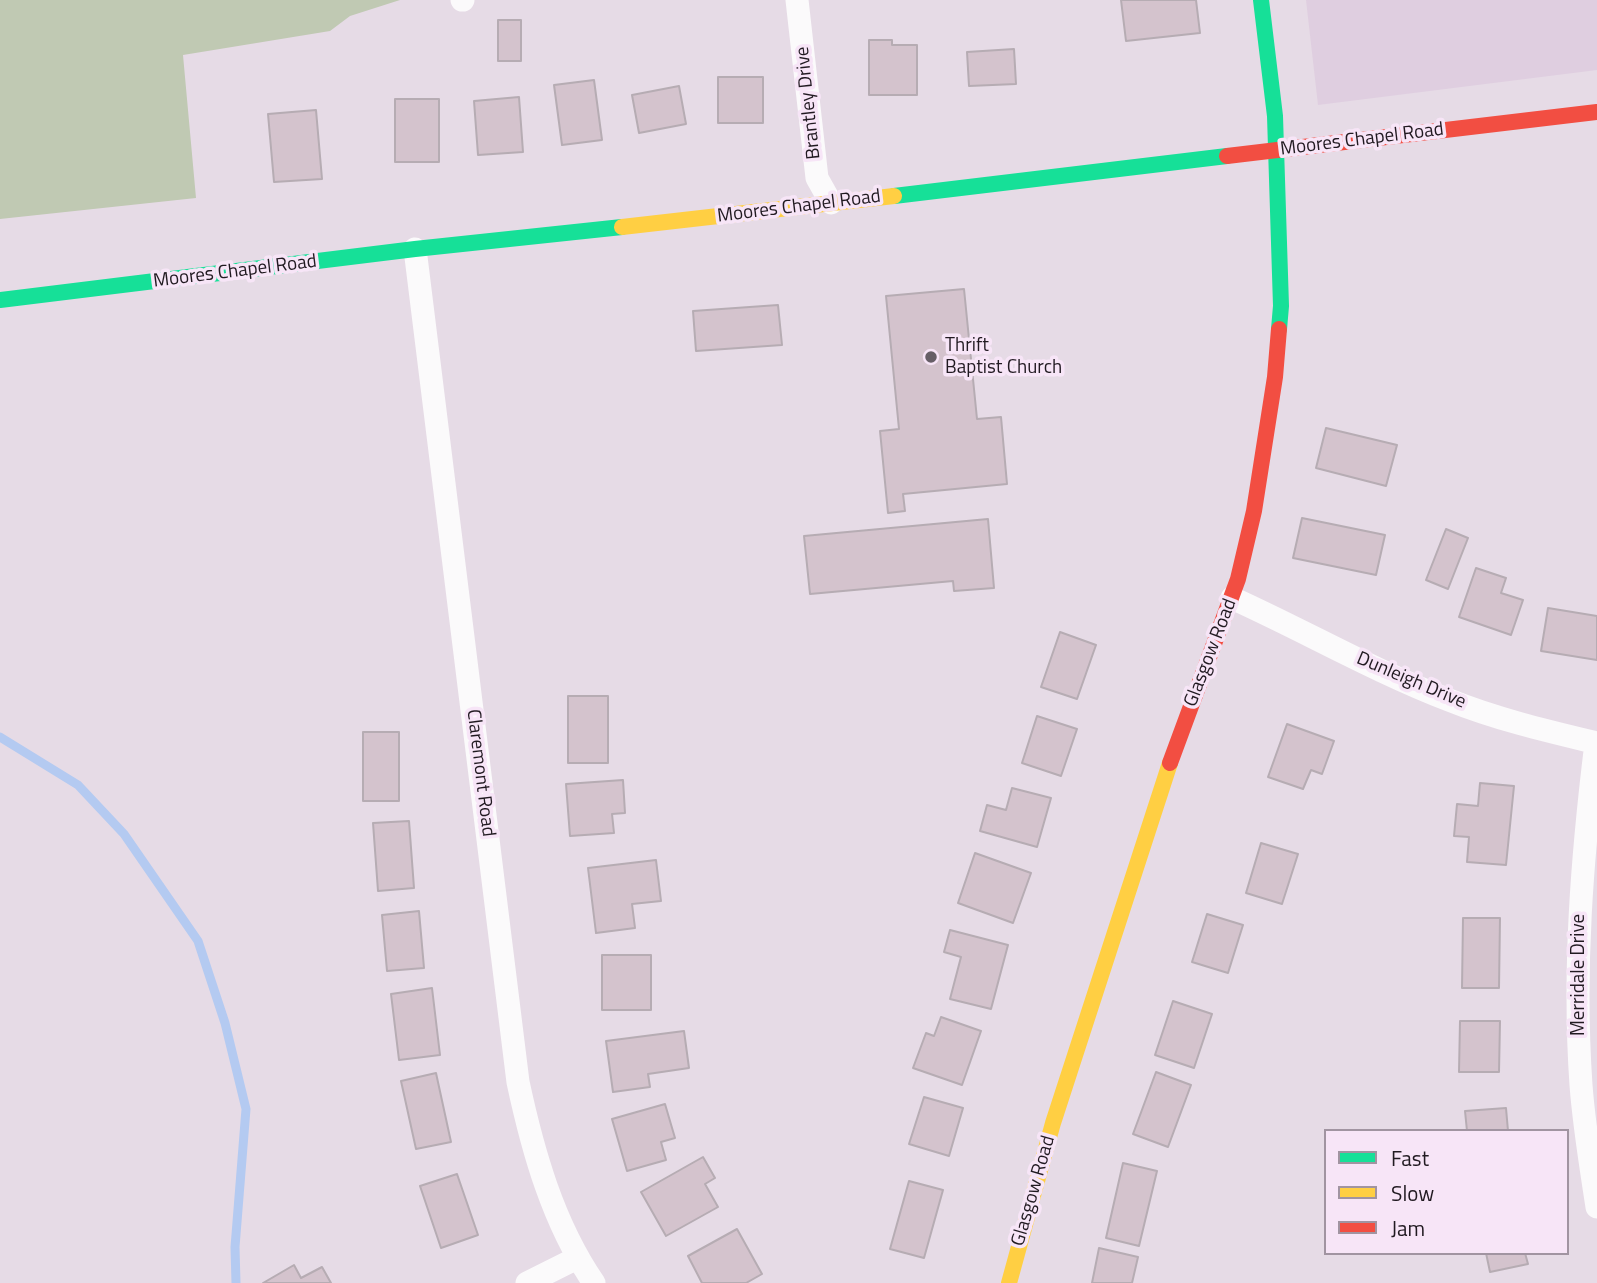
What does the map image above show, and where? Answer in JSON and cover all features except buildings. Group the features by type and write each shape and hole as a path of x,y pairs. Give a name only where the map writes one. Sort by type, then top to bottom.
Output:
{"main road":[{"name":"Glasgow Road","path":"1009,1283 1024,1222 1054,1124 1169,765 1232,598 1254,511 1275,377 1280,306 1275,117 1261,0"},
{"name":"Moores Chapel Road","path":"0,300 415,249 759,214 831,203 1597,112"}],"street":[{"name":"Brantley Drive","path":"797,0 817,178 831,203"},
{"name":"Claremont Road","path":"415,249 518,1082 530,1139 558,1218 577,1258 594,1283"},
{"name":"Dunleigh Drive","path":"1232,598 1370,666 1450,701 1525,725 1597,743"},
{"name":"Merridale Drive","path":"1597,743 1584,846 1580,906 1579,1039 1585,1130 1597,1207"},
{"path":"527,1283 577,1258"}],"shaded area":[{"path":"1306,0 1597,0 1597,70 1318,105"}],"green space":[{"path":"0,0 400,0 350,16 330,31 183,55 196,198 0,219"}],"waterway":[{"path":"0,737 78,785 124,834 198,941 225,1023 246,1109 235,1247 236,1283"}],"traffic: fast":[{"path":"1261,0 1275,116 1281,306 1279,329"},
{"path":"894,196 1227,156"},
{"path":"0,300 415,249 622,227"}],"traffic: slow":[{"path":"622,227 894,196"},
{"path":"1009,1283 1053,1123 1170,763"}],"traffic: jam":[{"path":"1227,156 1597,112"},
{"path":"1170,763 1238,579 1254,511 1275,377 1279,329"}],"place":[{"name":"Thrift Baptist Church","path":"931,357"}]}
